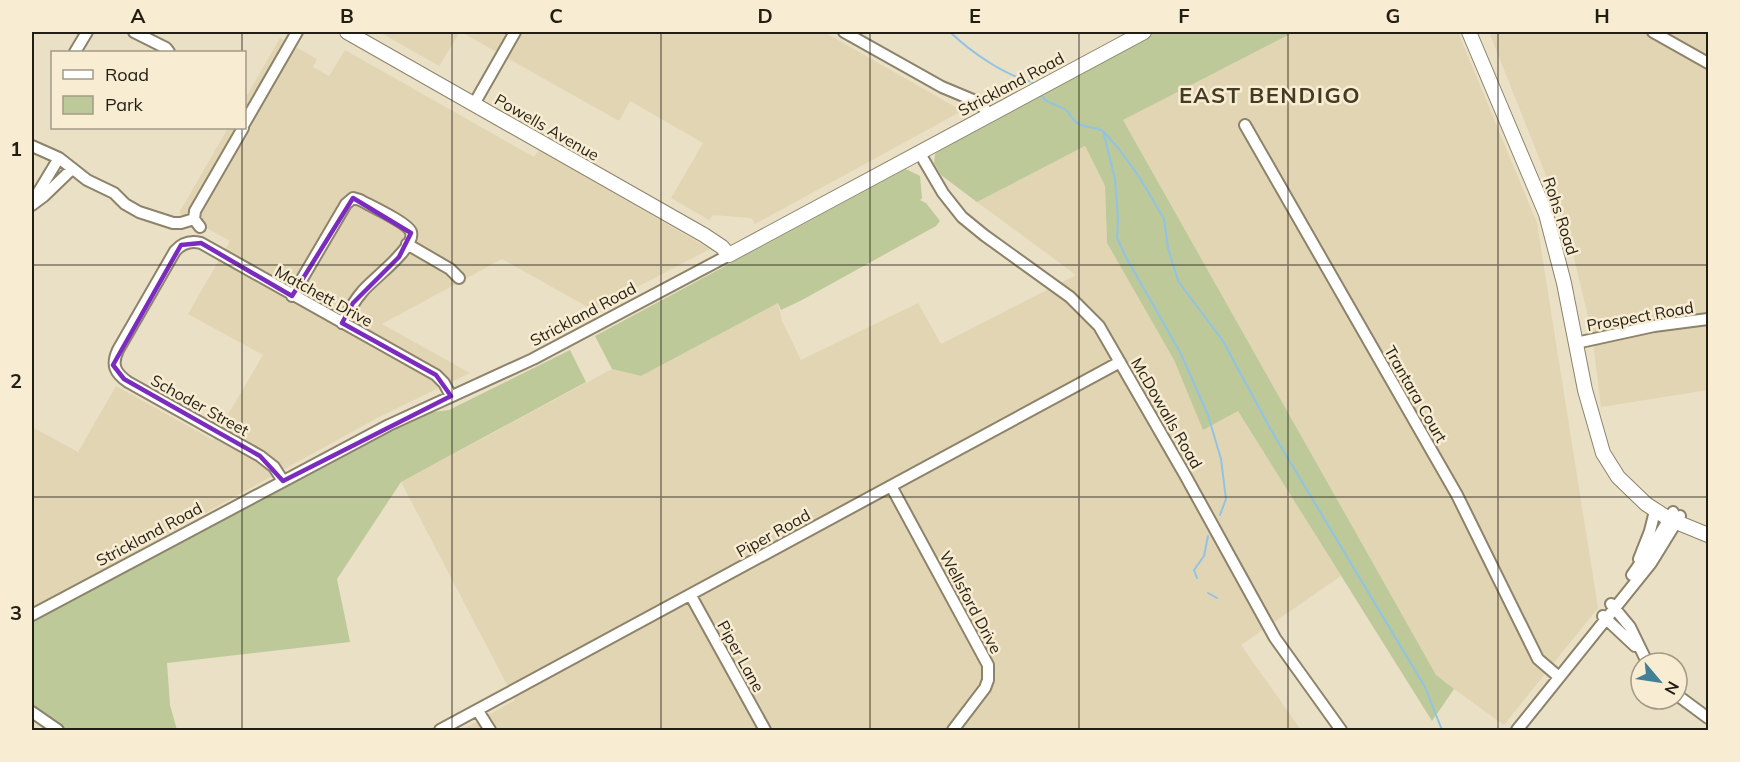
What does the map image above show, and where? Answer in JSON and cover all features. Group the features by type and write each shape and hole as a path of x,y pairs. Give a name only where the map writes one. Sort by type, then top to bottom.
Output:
{"main road":[{"name":"Powells Avenue","path":"347,32 714,242 729,255"},
{"name":"Strickland Road","path":"729,255 1144,32"},
{"name":"Rohs Road","path":"1469,32 1546,214 1558,256 1598,441 1610,465 1628,488 1655,511 1674,518"},
{"name":"Rohs Road","path":"1592,421 1608,450 1625,472 1674,518"},
{"path":"1674,518 1708,528"},
{"path":"1674,518 1708,535"}],"street":[{"path":"76,51 87,32"},
{"path":"134,32 168,51"},
{"path":"246,122 297,32"},
{"path":"474,104 515,32"},
{"path":"844,32 942,87 974,100 988,115"},
{"path":"1653,32 1708,63"},
{"name":"Trantara Court","path":"1245,125 1457,495 1538,659 1559,677"},
{"path":"32,146 59,158 87,180 114,193 124,204 139,212 173,223 197,223 195,211 242,129"},
{"name":"McDowalls Road","path":"919,152 943,193 962,217 1085,311 1105,334 1275,638 1341,730"},
{"path":"32,204 59,158"},
{"path":"32,204 44,196 72,169"},
{"path":"292,296 346,204 353,198 360,200 407,227 411,233 407,244 392,264 360,294 342,323"},
{"name":"Matchett Drive","path":"118,350 175,251 185,243 201,243 436,375 444,383 451,396"},
{"path":"407,244 450,268 459,278"},
{"name":"Strickland Road","path":"32,615 399,420 533,359 729,255"},
{"name":"Prospect Road","path":"1576,343 1654,326 1708,319"},
{"name":"Schoder Street","path":"118,350 113,365 124,379 260,456 278,471 283,481"},
{"name":"Piper Road","path":"440,730 1120,362"},
{"name":"Wellsford Drive","path":"891,486 988,665 988,680 985,688 953,730"},
{"path":"1630,578 1650,531 1655,511"},
{"path":"1517,730 1559,677 1576,648 1604,617 1674,518"},
{"path":"1612,606 1651,563 1674,518"},
{"name":"Piper Lane","path":"691,596 765,730"},
{"path":"1612,606 1630,627 1642,651"},
{"path":"1604,617 1639,651"},
{"path":"1689,705 1708,718"},
{"path":"478,711 490,730"},
{"path":"32,712 58,730"}],"highlighted area":[{"path":"353,198 411,233 399,257 353,303 342,323 436,375 451,396 283,481 260,456 124,379 113,365 181,245 201,243 292,296"}],"shaded area":[{"path":"385,32 460,32 439,66 383,34"},
{"path":"461,32 824,32 959,109 960,112 755,224 751,218 713,215 709,220 671,198 703,143 630,101 619,121"},
{"path":"1291,32 1458,32 1537,223 1598,608 1504,725 1436,676 1123,120"},
{"path":"1489,32 1708,32 1708,390 1601,407 1592,334 1567,228"},
{"path":"280,38 317,59 313,67 329,76 345,50 534,157 539,150 710,249 593,310 502,259 382,324 470,373 377,418 32,609 32,427 78,452 116,386 213,440 263,355 188,314 230,241 179,213 227,129 246,129 246,97"},
{"path":"1085,146 1105,186 1107,243 1174,360 1203,429 1238,410 1341,576 1241,645 1301,730 462,730 515,700 401,482 612,369 641,376 778,303 782,321 801,360 918,303 941,344 1076,275 977,202"}],"green space":[{"path":"1154,32 1294,32 1123,120 1436,675 1454,689 1432,721 1238,411 1203,430 1174,360 1107,243 1105,186 1085,146 977,202 941,175 934,163 935,154 957,137"},
{"path":"906,169 920,176 922,198 920,200 926,203 940,221 936,226 802,300 781,310 778,303 641,376 612,369 595,336"},
{"path":"570,350 586,382 401,482 337,579 350,642 167,663 170,705 177,730 61,730 32,704 32,621 426,413 449,410"}],"waterway":[{"path":"950,32 989,62 1011,74 1033,82"},
{"path":"1041,95 1047,101 1065,109 1078,124 1103,131 1115,179 1117,238 1180,352 1208,415 1221,459 1226,499 1220,515"},
{"path":"1103,131 1140,178 1164,219 1168,248 1178,281 1223,341 1271,430 1425,687 1442,730"},
{"path":"1197,578 1194,570 1204,556 1208,536"},
{"path":"1208,593 1217,598"}],"district":[{"name":"EAST BENDIGO","path":"1270,95"}]}
